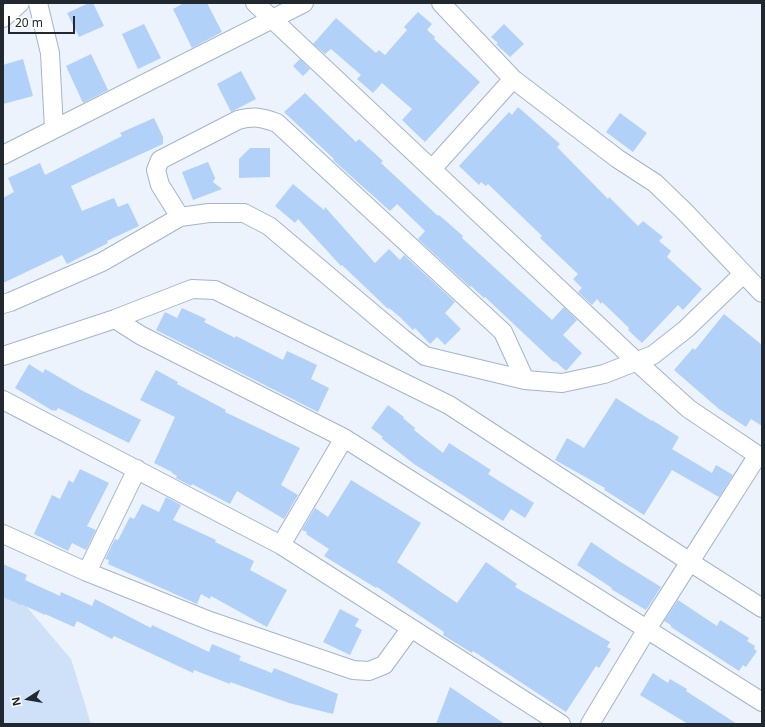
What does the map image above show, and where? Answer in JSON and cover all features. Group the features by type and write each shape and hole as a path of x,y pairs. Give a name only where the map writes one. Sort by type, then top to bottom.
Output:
{"street":[{"path":"3,18 20,3"},
{"path":"38,3 50,53 54,129"},
{"path":"255,3 637,362 690,409 760,457 647,629 590,724"},
{"path":"3,155 304,3"},
{"path":"441,3 513,78 618,159 655,184 685,212 762,293"},
{"path":"432,169 513,78"},
{"path":"180,217 160,185 156,170 160,160 238,120 263,117 277,123 503,332 525,380"},
{"path":"3,304 102,262 180,217 209,213 244,213 269,226 425,356 525,380 562,383 604,374 653,355 686,329 743,274"},
{"path":"3,356 114,319 192,289 215,290 449,405 762,608"},
{"path":"114,319 140,335 344,438 762,702"},
{"path":"3,400 281,545 561,724"},
{"path":"281,545 344,438"},
{"path":"87,572 137,469"},
{"path":"3,534 87,572 210,621 353,670 369,671 384,665 410,628"}],"shaded area":[{"path":"3,579 71,659 91,724 3,724"}],"building":[{"path":"89,3 93,3 104,26 79,37 67,13"},
{"path":"184,3 207,3 222,32 192,48 173,9"},
{"path":"418,12 432,24 427,30 435,37 434,39 480,82 425,142 402,120 412,109 382,83 373,93 357,79 361,75 331,49 325,54 313,44 336,18 376,53 379,50 385,55 407,30 404,27"},
{"path":"144,24 161,58 138,69 122,34"},
{"path":"504,24 524,44 510,57 491,37"},
{"path":"91,54 108,90 83,103 66,66"},
{"path":"23,59 33,96 3,104 3,65"},
{"path":"300,59 310,69 303,76 293,66"},
{"path":"241,71 256,99 231,112 217,84"},
{"path":"305,93 356,142 359,139 383,161 381,163 438,216 439,215 463,236 462,238 552,320 564,307 577,320 563,335 582,353 566,371 555,361 554,362 485,297 484,298 471,286 470,287 418,239 425,231 397,204 390,211 333,160 334,159 284,112"},
{"path":"518,107 560,144 557,147 608,199 609,197 638,226 643,221 663,237 659,241 671,251 667,257 702,289 683,310 678,305 642,343 602,302 601,304 597,299 592,305 578,292 582,288 573,279 578,274 540,238 542,236 488,184 486,186 481,182 479,185 459,166 509,112 512,115"},
{"path":"620,113 647,133 633,152 606,132"},
{"path":"154,118 163,137 163,144 71,186 82,211 114,198 118,207 128,203 139,226 107,241 108,243 67,264 62,255 3,283 3,198 14,192 8,178 40,163 45,175 122,136 120,133"},
{"path":"250,148 270,148 270,177 239,178 239,159"},
{"path":"208,162 215,178 213,182 222,189 193,200 182,172"},
{"path":"293,184 324,210 325,207 375,263 389,249 400,260 404,255 455,302 445,313 461,329 445,345 437,337 430,344 415,328 413,330 400,317 389,308 388,309 342,265 341,266 298,219 295,223 275,206"},
{"path":"182,308 206,319 204,322 235,338 236,336 283,360 287,351 317,365 311,379 329,388 318,412 156,330 165,312 177,318"},
{"path":"724,314 762,345 762,426 751,419 746,427 719,409 674,370 693,348 695,350"},
{"path":"29,364 43,373 45,369 81,390 141,420 129,443 58,408 56,411 53,411 15,388"},
{"path":"156,370 178,382 177,384 226,410 225,412 300,448 281,485 298,495 284,519 237,491 230,504 192,484 191,486 176,478 177,476 172,472 154,463 175,417 140,400"},
{"path":"616,398 679,437 672,449 712,473 716,465 733,475 719,497 672,470 644,515 604,490 605,488 555,460 567,438 584,448"},
{"path":"388,405 404,417 403,418 415,428 414,430 443,453 449,443 491,470 488,474 534,503 525,518 511,509 503,521 414,464 381,438 383,437 371,428"},
{"path":"80,469 109,483 87,526 96,530 86,550 72,543 68,551 34,534 52,495 60,499 69,480 73,483"},
{"path":"351,480 421,523 397,562 457,603 486,562 517,584 515,587 610,642 607,647 611,649 599,668 596,666 566,712 473,651 472,653 443,635 444,632 377,587 376,588 324,556 329,549 306,534 307,532 302,530 315,508 328,517"},
{"path":"166,497 181,505 173,520 216,540 215,542 254,561 250,570 287,590 267,627 211,596 210,599 201,594 197,604 108,564 109,560 105,559 115,539 118,540 130,517 134,519 142,504 159,512"},
{"path":"591,542 661,587 646,610 611,589 612,588 577,565"},
{"path":"3,564 27,575 25,580 60,596 61,592 92,606 95,599 151,628 152,625 209,652 212,644 241,656 239,660 272,673 274,668 338,694 333,714 289,703 230,682 230,684 194,670 193,673 114,636 112,639 77,621 74,627 3,597"},
{"path":"678,600 717,626 720,620 749,638 747,641 755,646 754,649 757,651 746,667 743,665 739,671 664,621"},
{"path":"340,609 359,619 355,626 362,630 350,655 323,642"},
{"path":"653,673 668,683 670,679 687,689 686,691 737,724 688,724 640,695"},
{"path":"450,687 475,704 505,724 436,724"}]}
